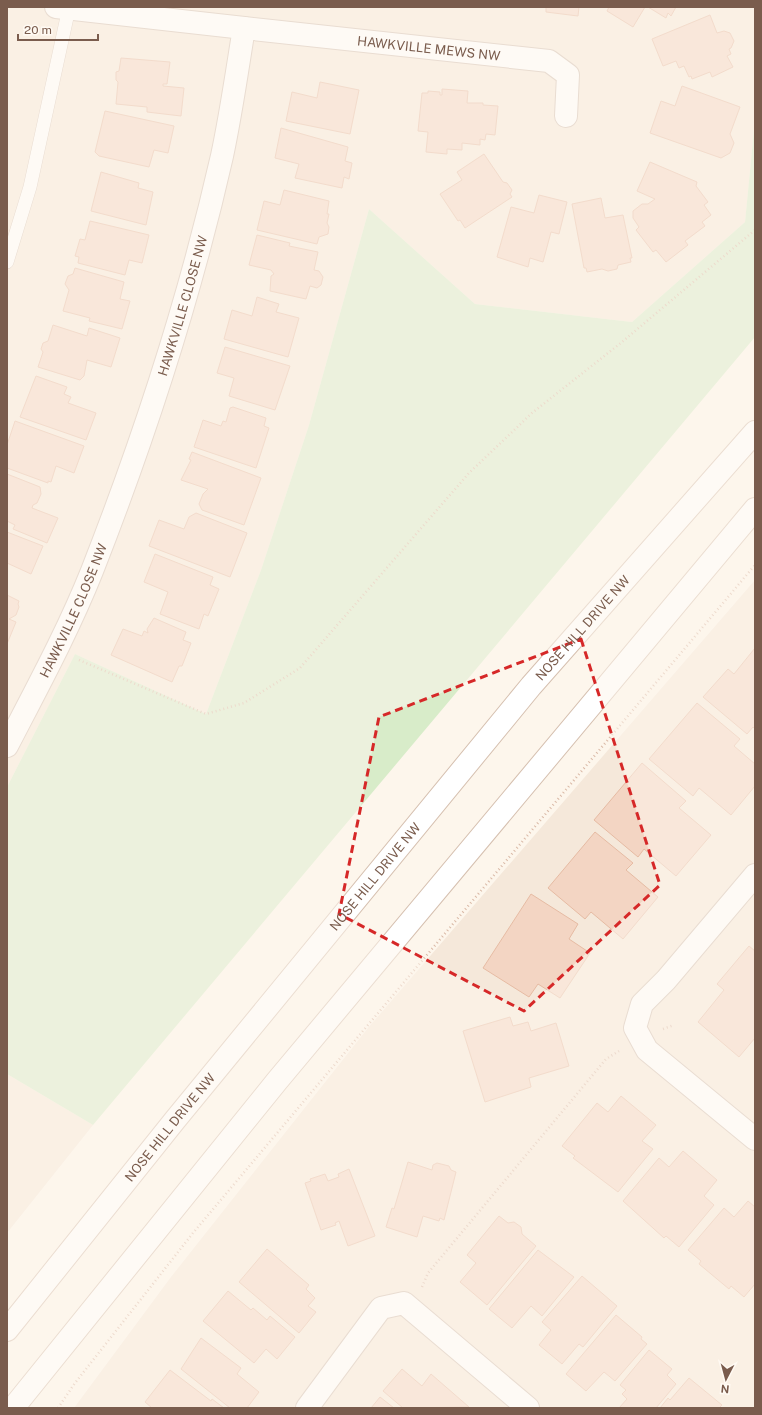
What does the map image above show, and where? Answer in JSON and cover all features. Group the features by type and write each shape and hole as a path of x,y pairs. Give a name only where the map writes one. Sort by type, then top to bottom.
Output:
{"main road":[{"path":"62,8 244,28"},
{"name":"HAWKVILLE MEWS NW","path":"244,28 549,61 568,75 566,116"},
{"name":"HAWKVILLE CLOSE NW","path":"7,746 57,650 94,564 142,433 187,294 222,155 244,28"},
{"name":"NOSE HILL DRIVE NW","path":"7,1330 175,1120 531,686 755,432"},
{"path":"13,1408 277,1081 755,509"},
{"path":"755,874 666,980 642,1004 635,1028 647,1050 755,1139"},
{"path":"307,1408 381,1308 404,1303 528,1408"}],"lane":[{"path":"7,262 30,187 62,8"}],"path":[{"path":"57,650 206,714 244,702 300,668 469,473 532,414 622,342 755,230"},
{"path":"58,1408 75,1383 193,1233 755,566"},
{"path":"428,1273 606,1059"}],"highlighted area":[{"path":"581,639 660,885 524,1011 339,914 379,717"}],"shaded area":[{"path":"7,7 755,7 755,119 745,222 632,322 475,304 369,209 309,425 261,570 206,714 75,654 7,787"},
{"path":"755,580 755,1408 74,1408 171,1277 368,1028"},
{"path":"7,1074 93,1125 7,1233"}],"green space":[{"path":"755,119 755,337 93,1125 7,1074 7,787 75,654 206,714 261,570 309,425 369,209 475,304 632,322 745,222"}],"building":[{"path":"546,7 579,7 578,16 546,12"},
{"path":"609,7 645,7 633,27 607,11"},
{"path":"648,7 676,7 671,16 668,13 666,18"},
{"path":"710,15 717,33 724,31 730,33 734,41 729,49 731,54 727,56 733,67 712,77 710,72 692,79 691,76 689,77 684,66 679,68 676,61 663,66 652,39"},
{"path":"121,58 170,62 167,84 163,84 163,86 184,88 181,116 147,112 147,107 116,104 118,82 116,80 116,72 119,71"},
{"path":"320,82 359,90 350,134 286,121 292,92 317,98"},
{"path":"682,86 740,107 730,134 734,143 730,153 721,158 650,133 661,101 675,106"},
{"path":"442,89 468,91 467,103 483,103 483,105 498,106 495,135 486,134 485,140 480,139 480,145 462,143 462,150 447,149 447,154 426,152 428,132 418,131 422,93 428,93 428,91 440,92 440,95 442,95"},
{"path":"105,111 174,126 168,153 154,150 149,167 99,156 95,152"},
{"path":"281,128 348,147 345,161 352,163 349,179 344,177 342,188 295,178 299,164 275,158"},
{"path":"484,154 503,182 507,183 512,190 510,194 512,197 465,228 460,220 458,221 440,194 462,180 457,172"},
{"path":"650,162 697,182 696,186 708,202 704,205 711,215 702,222 705,226 685,241 688,245 666,262 656,250 653,252 636,230 639,227 633,218 633,211 642,204 648,204 655,199 637,191"},
{"path":"101,172 139,183 138,188 153,192 146,225 91,211"},
{"path":"284,190 329,201 327,214 329,214 327,223 329,227 328,234 319,237 317,244 257,230 264,201 280,205"},
{"path":"539,195 567,202 559,234 551,232 543,262 530,258 528,267 497,257 511,207 534,213"},
{"path":"601,198 605,218 623,215 632,258 630,258 631,262 618,265 617,269 608,271 602,269 587,272 586,268 584,268 572,204"},
{"path":"90,221 149,235 142,263 129,260 125,275 78,263 79,257 75,256 80,239 85,240"},
{"path":"257,235 290,243 289,246 318,252 314,270 319,271 323,277 321,285 317,288 310,286 306,299 270,291 271,276 274,274 271,270 249,265"},
{"path":"75,268 124,282 120,299 130,301 122,329 89,321 90,318 63,311 69,290 65,284 68,276 73,274"},
{"path":"257,297 279,304 276,312 299,318 288,357 224,339 232,310 252,316"},
{"path":"53,325 87,336 89,328 120,338 111,367 87,360 84,376 80,380 38,367 43,352 41,349 43,343 48,341"},
{"path":"225,347 290,366 275,410 229,396 234,378 217,373"},
{"path":"36,376 67,387 64,394 71,397 68,403 96,413 86,440 20,417"},
{"path":"233,407 266,418 264,426 269,428 256,468 194,447 203,420 221,426 223,421 226,422 230,408"},
{"path":"15,421 84,446 74,473 56,466 51,482 48,481 48,483 7,468 7,445"},
{"path":"192,452 261,478 244,525 202,510 199,504 203,494 208,489 181,480 191,460 189,459"},
{"path":"7,474 40,487 41,494 37,503 33,505 32,508 58,518 47,543 13,529 15,525 7,521"},
{"path":"196,513 247,533 230,577 149,546 159,520 184,529 189,517"},
{"path":"7,532 43,546 31,574 7,563"},
{"path":"155,554 213,577 210,585 219,589 208,616 204,614 199,629 160,614 168,592 144,582"},
{"path":"7,595 19,601 19,607 16,615 9,619 16,622 7,644"},
{"path":"154,618 186,632 183,640 191,643 182,666 179,666 172,682 111,655 123,629 142,636 144,631 148,633 147,629"},
{"path":"755,648 755,729 753,727 747,734 703,697 728,669 734,674"},
{"path":"697,703 740,739 734,746 755,764 755,786 731,815 699,788 693,796 649,759"},
{"path":"642,763 686,801 679,808 711,835 676,876 644,849 638,857 594,820"},
{"path":"595,832 633,863 626,870 658,897 623,939 591,912 585,919 548,888"},
{"path":"531,894 578,924 569,939 590,953 560,998 538,984 529,997 483,968"},
{"path":"749,946 755,951 755,1038 739,1057 698,1022 724,990 717,984"},
{"path":"510,1017 513,1026 528,1022 531,1031 556,1023 569,1066 529,1078 531,1087 485,1102 463,1031"},
{"path":"621,1096 656,1125 642,1141 653,1149 618,1192 573,1158 575,1156 562,1146 597,1103 608,1112"},
{"path":"683,1151 717,1180 704,1196 714,1205 679,1247 666,1236 664,1238 623,1201 659,1158 669,1167"},
{"path":"408,1162 432,1170 433,1165 437,1163 449,1166 451,1170 456,1172 444,1220 440,1218 439,1221 423,1216 417,1237 386,1227 392,1208 394,1209"},
{"path":"349,1169 375,1236 348,1246 339,1221 335,1223 336,1225 321,1230 305,1183 311,1181 310,1179 325,1174 328,1181 339,1177 338,1174"},
{"path":"748,1201 755,1207 755,1284 744,1297 731,1286 729,1289 699,1264 701,1261 688,1250 724,1208 734,1217"},
{"path":"499,1216 508,1223 514,1222 521,1227 522,1234 536,1246 487,1305 460,1282 476,1263 467,1255"},
{"path":"267,1249 309,1285 306,1289 315,1298 308,1306 316,1312 299,1333 239,1282"},
{"path":"538,1250 574,1277 542,1316 531,1306 512,1328 489,1309"},
{"path":"582,1276 617,1306 583,1347 579,1344 562,1364 539,1345 551,1330 542,1322"},
{"path":"228,1291 251,1310 253,1308 267,1320 270,1316 295,1337 277,1359 266,1349 254,1363 203,1321"},
{"path":"616,1315 642,1337 641,1339 647,1344 615,1381 604,1372 586,1391 566,1374"},
{"path":"201,1338 241,1368 237,1374 259,1392 247,1408 230,1408 181,1369"},
{"path":"649,1350 672,1369 667,1375 676,1384 656,1408 619,1408 627,1399 622,1394 626,1390 620,1385"},
{"path":"402,1369 422,1386 431,1374 469,1407 403,1408 383,1391"},
{"path":"170,1370 211,1401 212,1399 224,1408 152,1408 145,1402"},
{"path":"689,1378 722,1405 719,1408 660,1408 668,1398 670,1400"},
{"path":"380,1397 394,1408 371,1408"}]}
